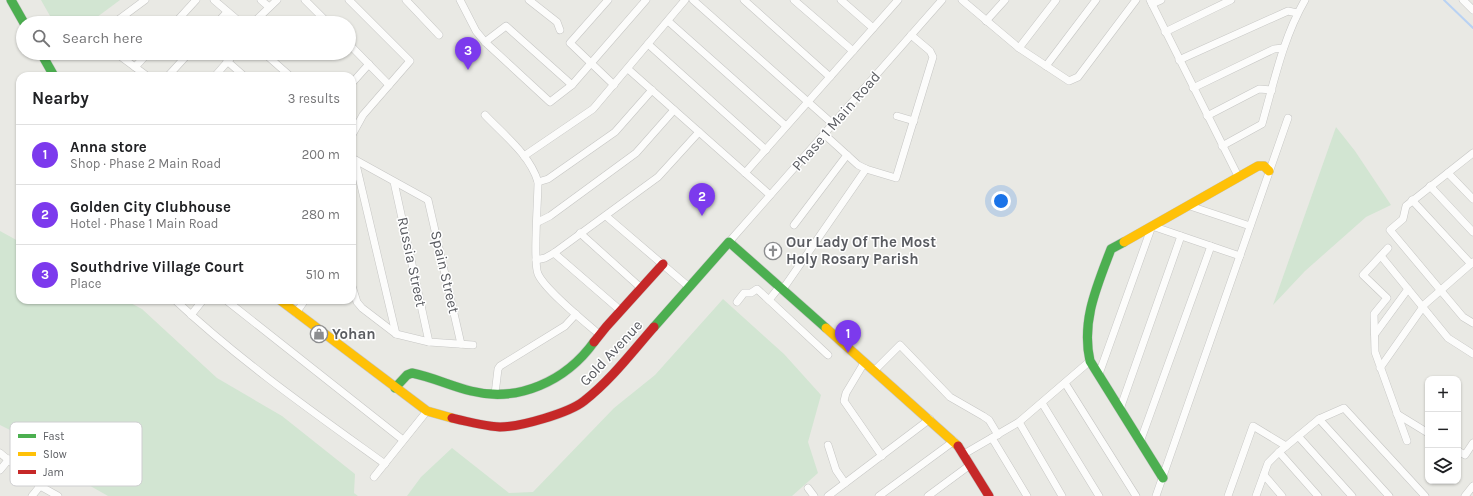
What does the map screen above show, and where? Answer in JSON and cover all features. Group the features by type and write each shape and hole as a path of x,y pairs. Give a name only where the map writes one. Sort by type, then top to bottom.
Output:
{"street":[{"path":"11,0 20,16"},
{"path":"123,16 145,0"},
{"path":"182,16 196,0"},
{"path":"214,0 232,16"},
{"path":"261,0 269,6"},
{"path":"260,16 277,0"},
{"path":"305,0 321,16"},
{"path":"349,0 410,61 363,114 356,127"},
{"path":"406,0 439,35"},
{"path":"470,0 461,2 476,31 485,42 550,102 572,85 646,0"},
{"path":"529,0 557,22 560,30"},
{"path":"608,0 570,43 614,84"},
{"path":"524,156 593,109 685,0"},
{"path":"693,0 834,125"},
{"path":"744,0 830,77"},
{"path":"794,0 853,51"},
{"path":"841,0 873,28"},
{"path":"962,0 1019,48 1069,81 1073,81 1078,77 1136,0"},
{"path":"986,21 1005,0"},
{"path":"1019,48 1056,0"},
{"path":"1046,66 1096,0"},
{"path":"1161,0 1151,2 1238,176"},
{"path":"1165,32 1231,0"},
{"path":"1222,146 1262,124 1283,48 1297,13 1305,0"},
{"path":"1463,0 1473,10"},
{"name":"Phase 1 Main Road","path":"729,242 834,125 939,1"},
{"path":"745,173 873,28 893,2"},
{"path":"1179,60 1288,11 1297,13"},
{"path":"223,16 227,12"},
{"path":"668,21 786,126"},
{"path":"485,42 506,26 572,85"},
{"path":"825,135 847,155 866,169 896,178 933,57 930,51 911,35"},
{"path":"648,44 766,150"},
{"path":"1193,88 1274,49 1283,48"},
{"path":"356,51 389,84"},
{"path":"45,60 52,72"},
{"path":"126,60 142,72"},
{"path":"136,67 142,60"},
{"path":"172,72 183,60"},
{"path":"272,60 285,72"},
{"path":"218,72 227,61 239,72"},
{"path":"356,78 368,64"},
{"path":"628,69 770,195"},
{"path":"1207,116 1259,89 1272,90"},
{"path":"538,182 548,179 615,132 652,90"},
{"path":"538,222 550,216 636,153 674,110"},
{"path":"485,115 524,156 538,182 536,260 539,275 576,314 600,335"},
{"path":"896,116 914,121"},
{"path":"1156,496 1288,118"},
{"path":"536,260 546,258 554,253 658,177 699,132"},
{"path":"794,225 847,155"},
{"path":"1473,164 1470,156 1412,200 1406,206 1403,219 1390,230 1463,317 1473,323"},
{"path":"356,160 394,182"},
{"path":"1163,478 1090,361 1088,354 1087,318 1111,249 1190,206 1238,176 1260,165 1269,170"},
{"path":"356,167 396,334"},
{"path":"769,300 782,287 866,169"},
{"path":"1448,172 1473,199"},
{"name":"Spain Street","path":"394,182 428,200 461,344"},
{"name":"Russia Street","path":"394,182 429,342"},
{"path":"1430,186 1473,232"},
{"path":"1380,368 1423,308 1472,263 1412,200"},
{"path":"1190,206 1250,226"},
{"path":"606,216 690,287"},
{"path":"1152,226 1240,256"},
{"path":"1099,374 1152,226"},
{"path":"580,233 642,288"},
{"path":"1120,409 1181,236"},
{"path":"729,242 782,287 864,363 954,441 964,454 984,494"},
{"name":"Gold Avenue","path":"285,304 427,411 479,425 502,426 550,417 569,410 583,402 603,385 729,242"},
{"path":"1140,442 1211,246"},
{"path":"1388,248 1363,275 1387,298 1374,314 1375,352 1406,441"},
{"path":"554,253 621,311"},
{"path":"1381,256 1448,338 1473,354"},
{"path":"395,388 407,375 412,373 447,384 479,392 495,394 538,388 555,380 576,364 663,264"},
{"path":"737,302 744,293 751,293 756,289 828,355"},
{"path":"1375,334 1408,289"},
{"path":"356,299 362,308 396,334 429,342 473,345"},
{"path":"180,304 230,349 279,387 385,464"},
{"path":"191,315 200,304"},
{"path":"231,304 403,440"},
{"path":"296,313 302,304"},
{"path":"495,394 498,369 500,366 565,326 576,314"},
{"path":"874,371 900,345 950,397 989,420 995,436 1027,496"},
{"path":"964,454 1019,422 1090,361"},
{"path":"864,363 846,394 844,401 882,456"},
{"path":"1065,383 1136,496"},
{"path":"1042,403 1099,496"},
{"path":"1256,496 1268,463 1279,452 1319,420 1344,408 1425,496"},
{"path":"374,476 427,411"},
{"path":"1397,414 1425,431"},
{"path":"828,496 930,420"},
{"path":"1319,420 1388,496"},
{"path":"1019,422 1062,496"},
{"path":"1228,496 1253,426 1286,446"},
{"path":"1298,436 1352,496"},
{"path":"879,496 954,441"},
{"path":"1461,453 1465,455 1473,444"},
{"path":"828,445 836,470 845,483"},
{"path":"1279,452 1318,496"},
{"path":"0,453 9,459 0,470"},
{"path":"928,496 970,465"},
{"path":"1264,475 1282,496"},
{"path":"32,496 40,486 58,496"},
{"path":"1465,496 1473,486"},
{"path":"808,488 814,496"}],"green space":[{"path":"41,0 120,0 98,16 50,16"},
{"path":"1336,127 1355,151 1391,205 1366,217 1305,271 1273,305"},
{"path":"0,231 16,240 16,304 133,304 142,309 217,378 282,416 355,474 354,493 358,496 108,496 90,486 142,486 142,422 10,422 10,430 0,425"},
{"path":"723,299 784,354 821,395 808,442 818,473 792,496 407,496 421,477 452,448 509,493 533,492 614,408 655,375"}],"waterway":[{"path":"1444,0 1473,28"}],"traffic: fast":[{"path":"11,0 20,16"},
{"path":"45,60 52,72"},
{"path":"654,327 729,242 826,328"},
{"path":"1124,242 1111,249 1096,290 1089,318 1088,346 1090,361 1163,478"},
{"path":"395,388 407,375 412,373 456,387 489,394 506,394 523,391 540,386 570,368 583,356 594,342"}],"traffic: slow":[{"path":"1124,242 1258,166 1264,166 1269,171"},
{"path":"285,304 427,411 452,418"},
{"path":"826,328 958,446"}],"traffic: jam":[{"path":"594,342 663,264"},
{"path":"452,418 482,425 500,427 531,422 577,406 594,393 621,366 654,327"},
{"path":"958,446 989,496"}],"place":[{"name":"Southdrive Village Court","path":"468,70"},
{"name":"Golden City Clubhouse","path":"702,216"},
{"name":"Our Lady Of The Most Holy Rosary Parish","path":"773,251"},
{"name":"Yohan","path":"319,334"},
{"name":"Anna store","path":"848,353"}]}
